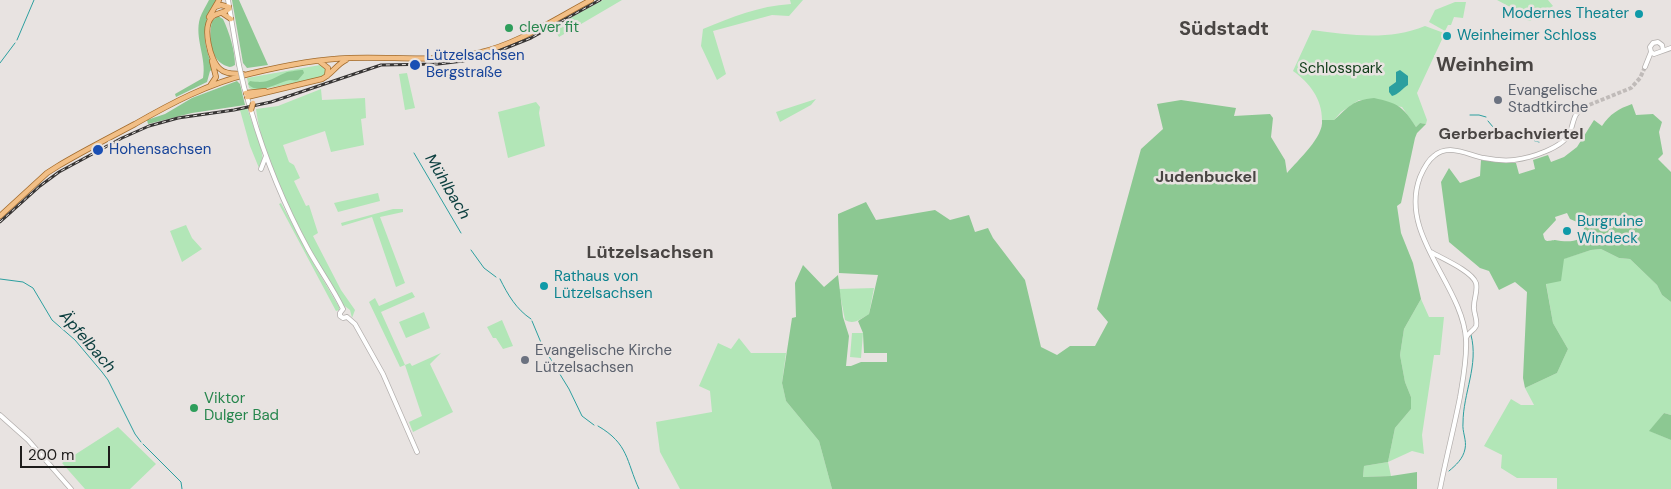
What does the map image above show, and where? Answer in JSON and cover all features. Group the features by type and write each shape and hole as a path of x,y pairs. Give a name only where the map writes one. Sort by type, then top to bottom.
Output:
{"main road":[{"path":"210,87 216,77 207,44 206,28 208,19 219,0"},
{"path":"228,0 244,87 251,104 251,110 266,156 296,227 342,310 348,312 347,317"},
{"path":"0,216 58,166 147,116 210,87 247,74 318,61 350,58 433,59 480,52 516,39 591,0"},
{"path":"215,7 221,5 229,8"},
{"path":"229,8 222,13 212,16 208,25 208,38 213,58 216,66 221,70 231,74 247,74"},
{"path":"222,13 231,19"},
{"path":"1653,53 1650,47 1654,43 1659,43 1663,48"},
{"path":"1663,48 1671,48"},
{"path":"1653,53 1659,53 1663,48"},
{"path":"1645,67 1653,53"},
{"path":"247,95 316,80 327,76 340,63 350,58"},
{"path":"318,61 327,66 327,76"},
{"path":"247,95 257,96 269,91"},
{"path":"251,104 257,96"},
{"path":"1440,489 1454,431 1462,386 1466,339 1457,304 1436,265 1418,223 1416,193 1421,174 1433,156 1447,150 1486,159 1504,160 1520,159 1553,148 1566,138 1570,132 1575,115 1584,107"},
{"path":"261,169 266,156"},
{"path":"1431,252 1469,274 1476,283 1474,308 1476,323 1475,328 1466,339"},
{"path":"1436,265 1442,258"},
{"path":"342,310 340,316 343,318 347,317 355,324 383,374 417,452"},
{"path":"1464,330 1470,332"},
{"path":"0,415 28,440 71,489"}],"green space":[{"path":"209,0 216,0 208,19 205,34 205,41 213,69 210,71 207,82 176,97 175,94 203,78 204,70 198,33 201,16"},
{"path":"232,0 239,0 268,65 247,68 243,63"},
{"path":"603,0 622,0 559,37 553,27"},
{"path":"790,0 803,0 789,16 772,15 713,31 726,74 717,80 701,46 703,29 735,16 779,5 791,4"},
{"path":"1497,0 1548,0 1553,6 1530,21 1524,19 1512,8"},
{"path":"1455,2 1466,2 1463,18 1454,17 1451,25 1448,25 1445,31 1429,22 1435,10"},
{"path":"218,16 223,19 231,41 235,65 232,67 226,66 215,57 211,45 212,21"},
{"name":"Schlosspark","path":"1425,26 1444,33 1417,93 1427,120 1426,124 1420,123 1416,127 1402,107 1359,100 1341,112 1334,120 1322,120 1320,105 1314,92 1293,71 1312,30 1369,36 1397,34"},
{"path":"320,65 325,66 327,74 321,78 263,89 254,90 249,88 247,78"},
{"path":"303,70 304,73 298,80 290,80 263,89 257,89 248,84 250,81 265,81 287,72"},
{"path":"407,73 415,108 405,110 399,74"},
{"path":"237,81 240,84 245,105 192,113 148,124 147,120 165,114 192,98"},
{"path":"321,89 322,100 365,98 366,118 361,119 364,145 331,152 325,131 283,145 289,162 294,165 300,178 294,181 306,206 309,205 318,233 313,236 341,290 355,310 352,318 350,310 342,304 315,257 279,185 259,127 256,109 278,106"},
{"path":"1374,98 1399,106 1416,127 1420,123 1426,124 1417,133 1415,138 1401,203 1397,206 1401,233 1413,263 1421,299 1404,329 1400,355 1405,382 1411,397 1411,409 1395,428 1388,462 1364,466 1363,477 1391,476 1417,472 1417,489 832,489 819,441 786,401 782,383 792,318 796,317 795,283 803,265 824,287 838,275 843,317 849,336 846,366 861,362 887,362 887,353 864,353 863,333 858,321 869,314 878,275 839,273 838,214 866,202 876,220 935,210 950,220 969,215 975,232 988,228 993,238 1025,280 1041,347 1057,355 1070,346 1095,346 1108,322 1097,309 1141,149 1163,129 1157,104 1181,100 1236,108 1234,116 1270,114 1273,118 1271,137 1285,160 1287,173 1315,141 1322,127 1322,120 1334,120 1356,102"},
{"path":"816,99 811,105 780,122 776,112"},
{"path":"536,102 540,107 539,113 545,146 508,158 498,112"},
{"path":"1632,104 1636,115 1653,114 1662,122 1659,132 1663,154 1658,159 1671,172 1671,302 1662,295 1657,285 1630,259 1619,258 1601,249 1591,250 1564,259 1561,281 1546,284 1553,323 1568,349 1557,373 1525,388 1523,378 1527,292 1515,282 1499,290 1489,271 1480,268 1449,242 1441,182 1449,168 1460,183 1480,176 1481,160 1516,163 1519,174 1535,169 1533,160 1548,155 1551,162 1564,157 1577,147 1594,120 1602,126 1611,115","holes":["1567,213 1570,219 1584,228 1581,237 1574,241 1545,240 1543,234 1556,220 1555,217"]},
{"path":"247,108 261,148 263,160 259,168 250,146 240,110"},
{"path":"378,193 380,201 338,212 334,203"},
{"path":"281,203 339,310 336,311 279,204"},
{"path":"393,209 403,209 403,212 380,217 405,283 396,287 372,217 342,226 341,223"},
{"path":"186,225 192,238 202,249 182,262 170,231"},
{"path":"1601,249 1619,258 1630,259 1657,285 1662,295 1671,302 1671,415 1664,413 1650,431 1671,440 1671,489 1557,489 1557,478 1517,478 1501,468 1502,455 1484,446 1511,399 1521,405 1534,405 1525,388 1557,373 1568,349 1553,323 1546,283 1563,259 1591,250"},
{"path":"874,288 869,314 854,322 845,320 839,289"},
{"path":"412,292 415,297 381,312 405,365 400,367 369,302 375,298 379,306"},
{"path":"1421,299 1429,317 1444,317 1440,355 1434,355 1422,435 1424,454 1412,451 1388,462 1395,428 1411,409 1411,397 1405,382 1400,355 1404,329"},
{"path":"424,312 430,328 406,338 399,322"},
{"path":"502,320 513,346 503,349 496,338 493,338 487,327"},
{"path":"852,333 863,333 861,358 850,357"},
{"path":"739,338 751,353 786,353 782,383 786,401 819,441 832,489 680,489 660,452 656,422 712,412 710,391 699,386 718,343 731,349"},
{"path":"441,353 430,364 453,412 413,432 409,422 422,416 405,365 410,363 412,366"},
{"path":"1664,413 1671,415 1671,440 1649,431"},
{"path":"118,427 156,464 130,489 85,489 62,463"},
{"path":"1388,462 1391,476 1363,477 1364,466"}],"water":[{"path":"1400,70 1408,76 1408,85 1392,96 1389,92 1389,87 1396,82 1396,72"}],"waterway":[{"name":"Äpfelbach","path":"17,40 34,0"},
{"name":"Äpfelbach","path":"0,63 15,43"},
{"path":"1470,115 1486,117"},
{"path":"1488,121 1493,127 1501,130"},
{"path":"1504,132 1515,135"},
{"path":"1519,136 1539,142"},
{"name":"Mühlbach","path":"414,153 461,233"},
{"name":"Mühlbach","path":"471,250 484,268 496,277"},
{"name":"Äpfelbach","path":"0,279 23,282 33,288 52,320 75,340 108,380 135,434 141,442"},
{"name":"Mühlbach","path":"500,279 513,301 531,319"},
{"name":"Mühlbach","path":"532,321 542,345 569,389 582,416 594,425"},
{"path":"1449,471 1461,459 1465,449 1463,423 1465,401 1472,368 1473,346 1471,335"},
{"name":"Mühlbach","path":"598,426 621,446 639,489"},
{"name":"Äpfelbach","path":"143,444 181,482 182,489"}],"tunnel":[{"path":"1584,107 1631,88 1640,78 1645,67"}],"railway":[{"path":"0,222 40,186 59,172 122,138 149,126 178,118 234,110 271,102 381,65 438,64 463,61 491,54 531,38 600,0"}],"place":[{"name":"Modernes Theater","path":"1639,14"},
{"name":"clever fit","path":"509,28"},
{"name":"Weinheimer Schloss","path":"1447,36"},
{"name":"Lützelsachsen Bergstraße","path":"415,65"},
{"name":"Evangelische Stadtkirche","path":"1498,100"},
{"name":"Hohensachsen","path":"98,150"},
{"name":"Burgruine Windeck","path":"1567,231"},
{"name":"Rathaus von Lützelsachsen","path":"544,286"},
{"name":"Evangelische Kirche Lützelsachsen","path":"525,360"},
{"name":"Viktor Dulger Bad","path":"194,408"}],"district":[{"name":"Südstadt","path":"1224,30"},
{"name":"Weinheim","path":"1485,66"},
{"name":"Gerberbachviertel","path":"1511,135"},
{"name":"Judenbuckel","path":"1206,178"},
{"name":"Lützelsachsen","path":"650,253"}]}
